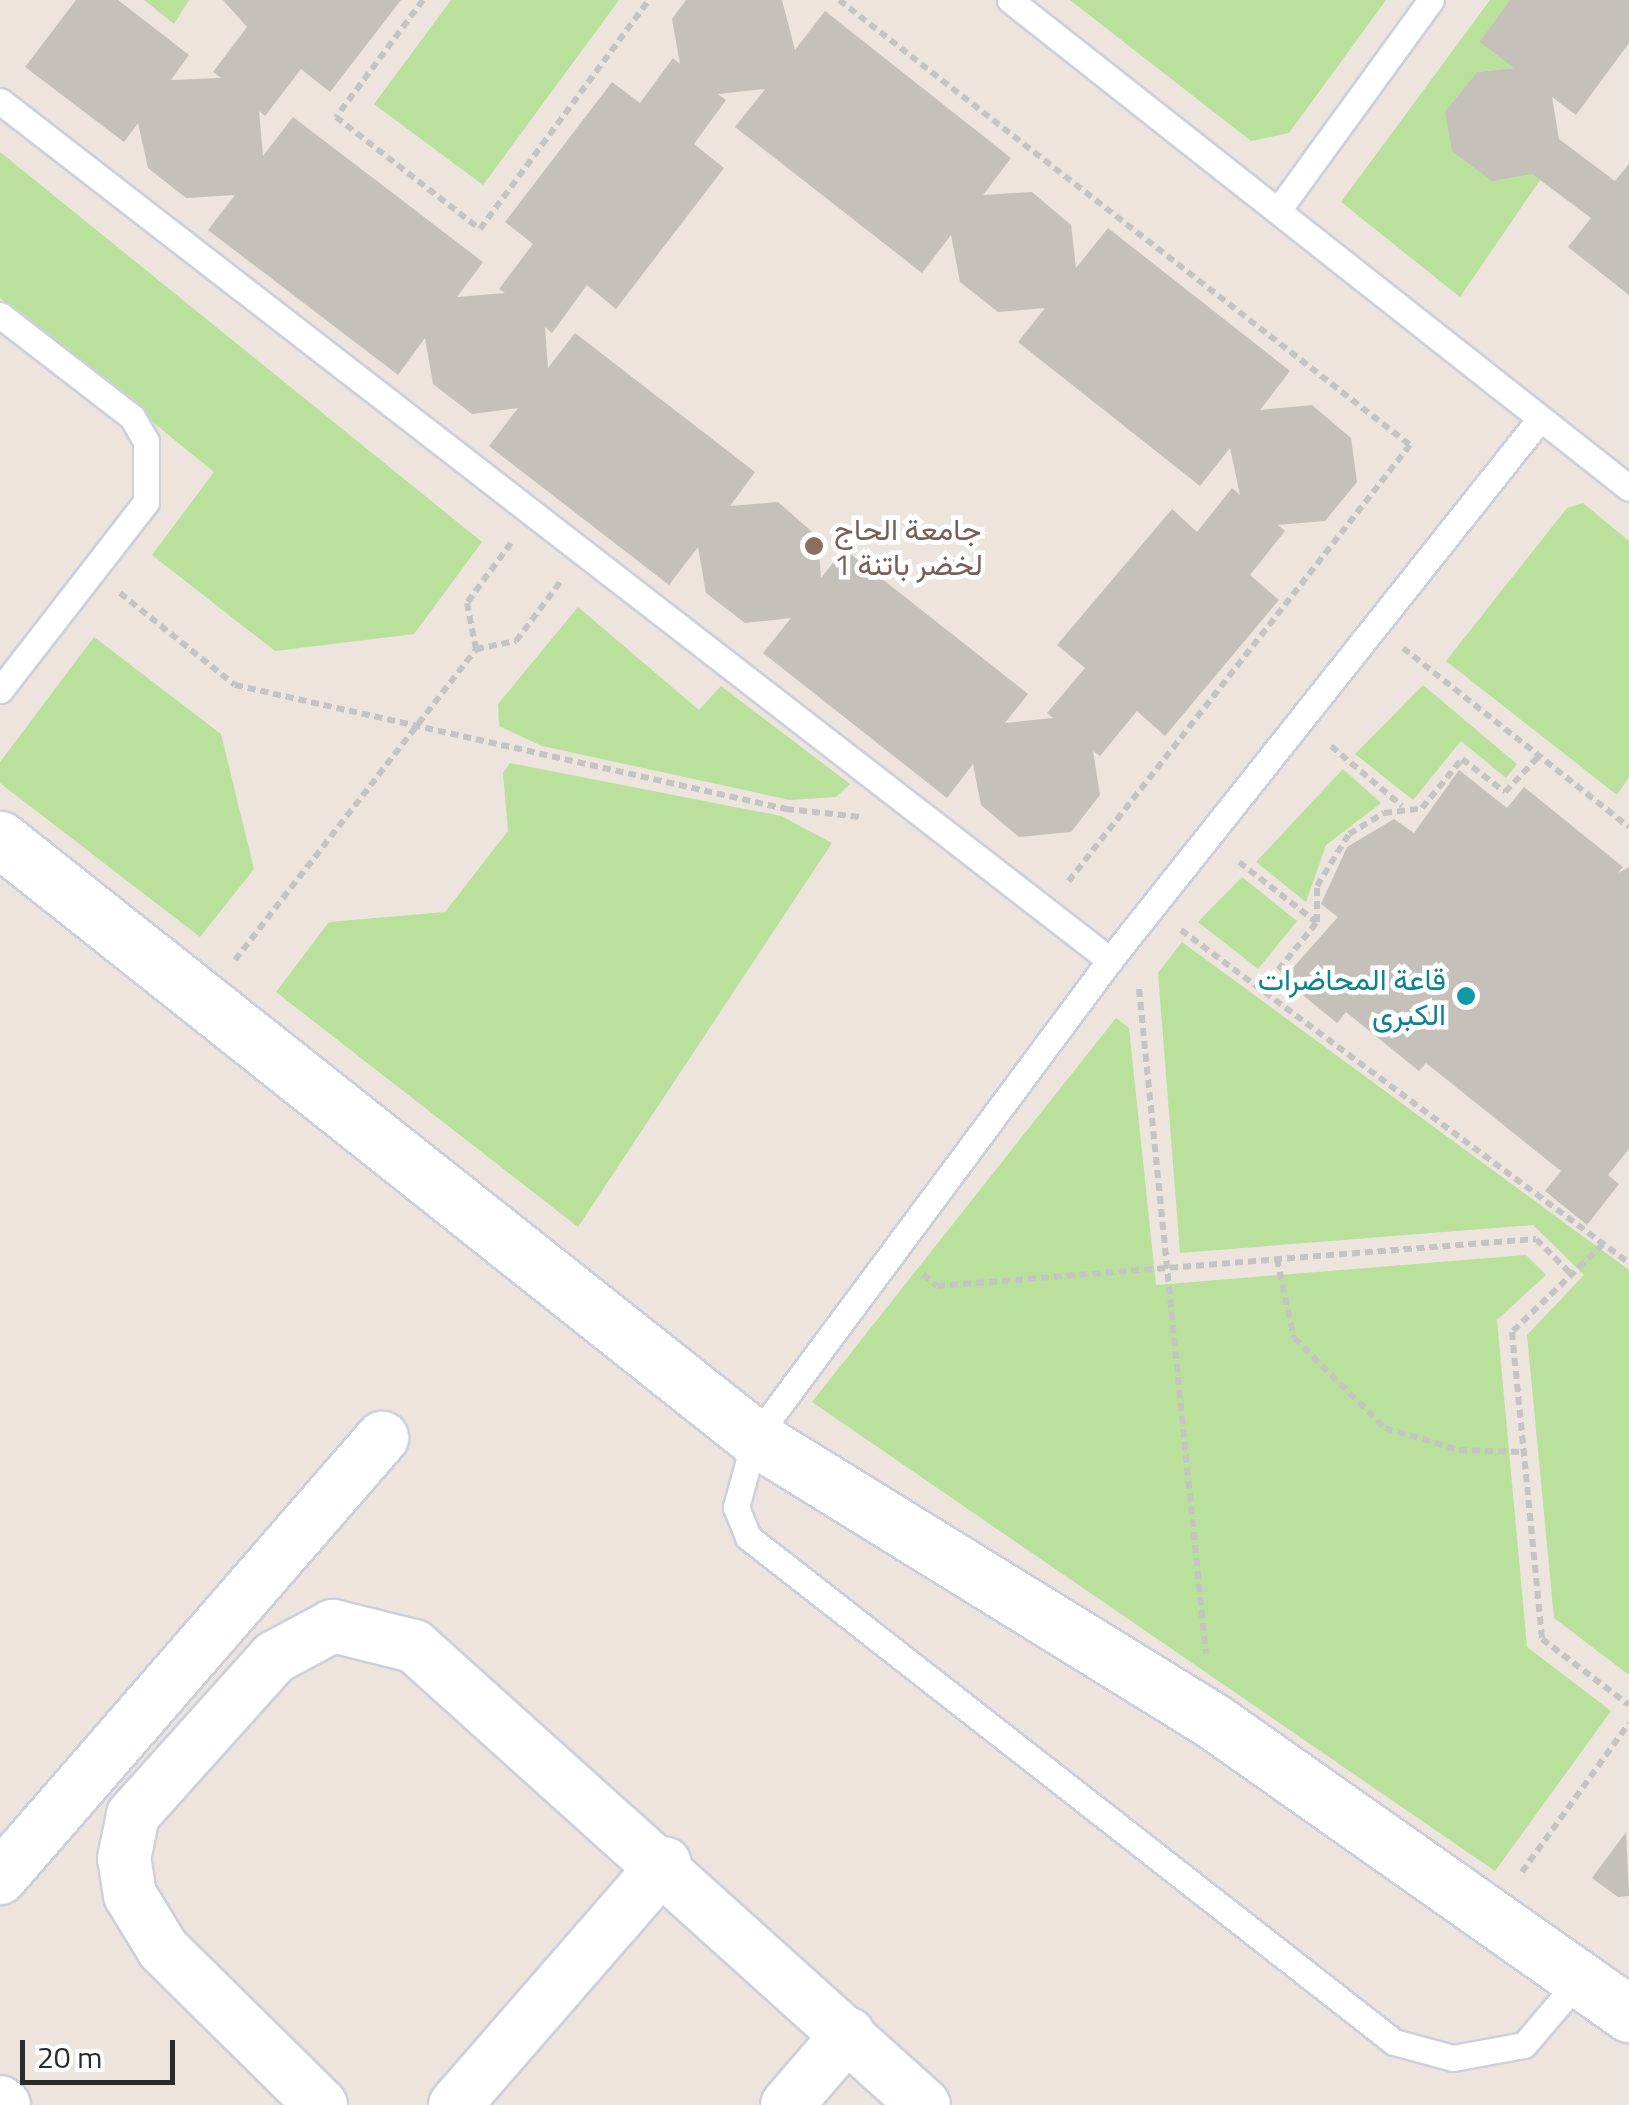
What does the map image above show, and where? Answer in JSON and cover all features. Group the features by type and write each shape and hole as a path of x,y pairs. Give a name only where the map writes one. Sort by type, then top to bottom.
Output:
{"street":[{"path":"0,839 756,1438 1213,1721 1629,2014"},
{"path":"0,1878 382,1438"},
{"path":"321,2105 163,1950 130,1895 124,1858 133,1815 275,1657 333,1626 414,1646 665,1863 924,2105"},
{"path":"455,2105 665,1863"},
{"path":"787,2105 848,2034"}],"lane":[{"path":"1010,0 1629,488"},
{"path":"1279,209 1431,0"},
{"path":"0,100 1110,960"},
{"path":"0,315 132,417 146,441 146,502 0,690"},
{"path":"1538,420 1110,960 756,1438 737,1479 748,1536 1394,2042 1452,2058 1524,2045 1580,1980"}],"path":[{"path":"423,0 336,117 480,230 649,0"},
{"path":"839,0 1410,445 1046,910"},
{"path":"476,650 467,603 532,513"},
{"path":"244,948 476,650 516,641 582,552"},
{"path":"92,571 235,686 786,809 937,825"},
{"path":"1375,626 1628,823"},
{"path":"1300,720 1402,806"},
{"path":"1262,990 1317,922 1316,886 1348,834 1402,806 1422,808 1462,759 1505,792 1539,756"},
{"path":"1207,837 1317,922"},
{"path":"1151,908 1629,1264"},
{"path":"1110,960 1139,988 1213,1721"},
{"path":"894,1253 938,1286 1536,1239 1571,1274"},
{"path":"1604,1244 1512,1332 1542,1639 1629,1705"},
{"path":"1277,1259 1294,1338 1385,1428 1459,1450 1523,1452"},
{"path":"1491,1916 1629,1723"}],"green space":[{"path":"144,0 189,0 174,24"},
{"path":"451,0 619,0 483,185 374,104"},
{"path":"1070,0 1386,0 1289,133 1251,141"},
{"path":"1490,0 1510,0 1479,42 1514,68 1477,72 1445,113 1540,180 1460,297 1341,202"},
{"path":"0,152 482,542 414,634 275,651 152,555 214,472 0,298"},
{"path":"1583,503 1629,541 1629,777 1617,795 1446,661 1567,508"},
{"path":"578,607 699,710 721,686 850,784 836,797 790,800 542,746 499,726 498,704"},
{"path":"94,637 221,734 254,869 200,937 0,783 0,762"},
{"path":"1423,685 1517,764 1506,778 1461,741 1413,800 1355,754"},
{"path":"510,763 781,816 832,843 578,1227 276,992 329,922 445,912 508,831 503,773"},
{"path":"1343,769 1381,803 1326,845 1306,902 1256,862"},
{"path":"1242,877 1297,921 1258,969 1198,922"},
{"path":"1182,942 1629,1270 1629,1675 1554,1618 1527,1335 1584,1275 1533,1225 1180,1253 1158,973"},
{"path":"1116,1018 1129,1028 1156,1285 1526,1255 1546,1275 1497,1320 1527,1647 1611,1711 1495,1871 812,1402"}],"building":[{"path":"76,0 118,0 189,55 171,80 221,78 213,72 247,27 223,0 401,0 330,92 301,69 265,116 259,111 263,156 293,117 483,262 457,297 505,293 499,289 533,244 505,222 612,82 640,103 673,58 680,64 672,19 686,0 782,0 795,50 825,11 1011,158 983,195 1032,192 1071,225 1076,268 1108,228 1290,371 1260,410 1312,405 1351,438 1357,482 1325,521 1278,525 1285,531 1250,575 1279,600 1165,736 1137,711 1100,756 1093,751 1100,795 1071,832 1019,837 981,805 973,764 947,798 763,653 791,618 745,623 706,593 698,547 669,585 489,446 518,408 472,414 433,384 425,338 398,375 208,230 235,195 186,198 148,168 138,123 124,142 25,67","holes":["765,89 735,127 922,273 951,235 960,282 998,312 1045,308 1018,342 1200,486 1230,448 1240,495 1232,488 1197,532 1172,509 1057,645 1085,668 1047,713 1053,718 1005,723 1028,694 844,549 821,578 818,537 778,502 730,506 755,472 575,333 548,368 545,327 552,333 587,285 616,309 724,168 694,144 726,100 718,94"]},
{"path":"1510,0 1629,0 1629,43 1576,115 1552,97 1559,139 1615,181 1629,164 1629,295 1568,247 1591,218 1532,174 1492,181 1452,151 1445,112 1477,72 1514,68 1479,42"},
{"name":"قاعة المحاضرات الكبرى","path":"1459,770 1507,808 1524,787 1623,867 1618,873 1629,867 1629,1149 1608,1175 1619,1184 1587,1225 1545,1191 1561,1171 1426,1063 1419,1071 1346,1012 1337,1023 1283,979 1338,917 1321,904 1347,847 1394,819 1414,833"},
{"path":"1626,1832 1629,1896 1618,1897 1592,1878"}],"place":[{"name":"جامعة الحاج لخضر باتنة 1","path":"814,546"},
{"name":"قاعة المحاضرات الكبرى","path":"1466,996"}]}
